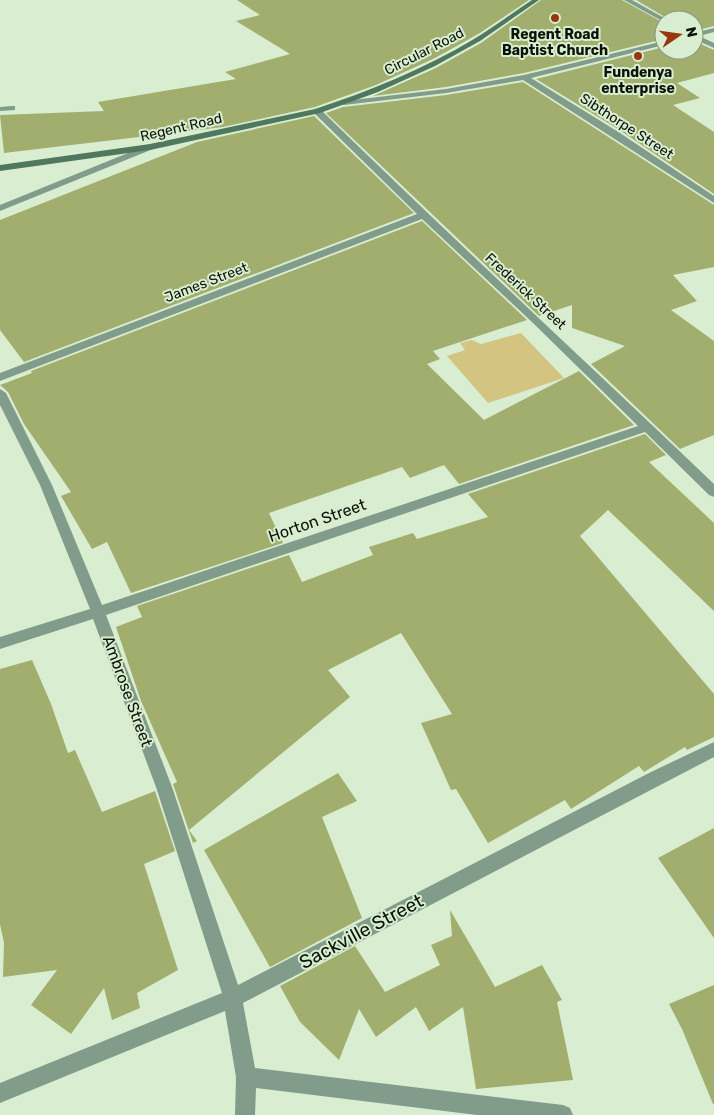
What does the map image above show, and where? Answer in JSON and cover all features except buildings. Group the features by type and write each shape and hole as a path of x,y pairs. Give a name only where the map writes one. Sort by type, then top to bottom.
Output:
{"main road":[{"name":"Circular Road","path":"317,111 344,103 399,81 470,44 536,0"},
{"name":"Regent Road","path":"150,147 317,111"},
{"path":"0,168 150,147"}],"street":[{"path":"627,0 654,15"},
{"path":"344,103 446,91 524,77 654,45"},
{"name":"Sibthorpe Street","path":"524,77 617,134 714,200"},
{"path":"0,109 12,108"},
{"name":"Frederick Street","path":"317,111 423,215 537,321 645,428 714,492"},
{"name":"Regent Road","path":"0,208 150,147"},
{"name":"James Street","path":"0,377 423,215"},
{"name":"Ambrose Street","path":"0,393 46,485 98,612 164,787 233,998 246,1077 244,1115"},
{"name":"Horton Street","path":"0,643 98,612 645,428"},
{"name":"Sackville Street","path":"0,1093 233,998 714,749"},
{"path":"246,1077 563,1115"}],"shaded area":[{"path":"521,333 564,378 488,403 447,356 465,350 460,343 472,340 481,344"}],"place":[{"name":"Regent Road Baptist Church","path":"555,18"},
{"name":"Fundenya enterprise","path":"638,56"}]}
